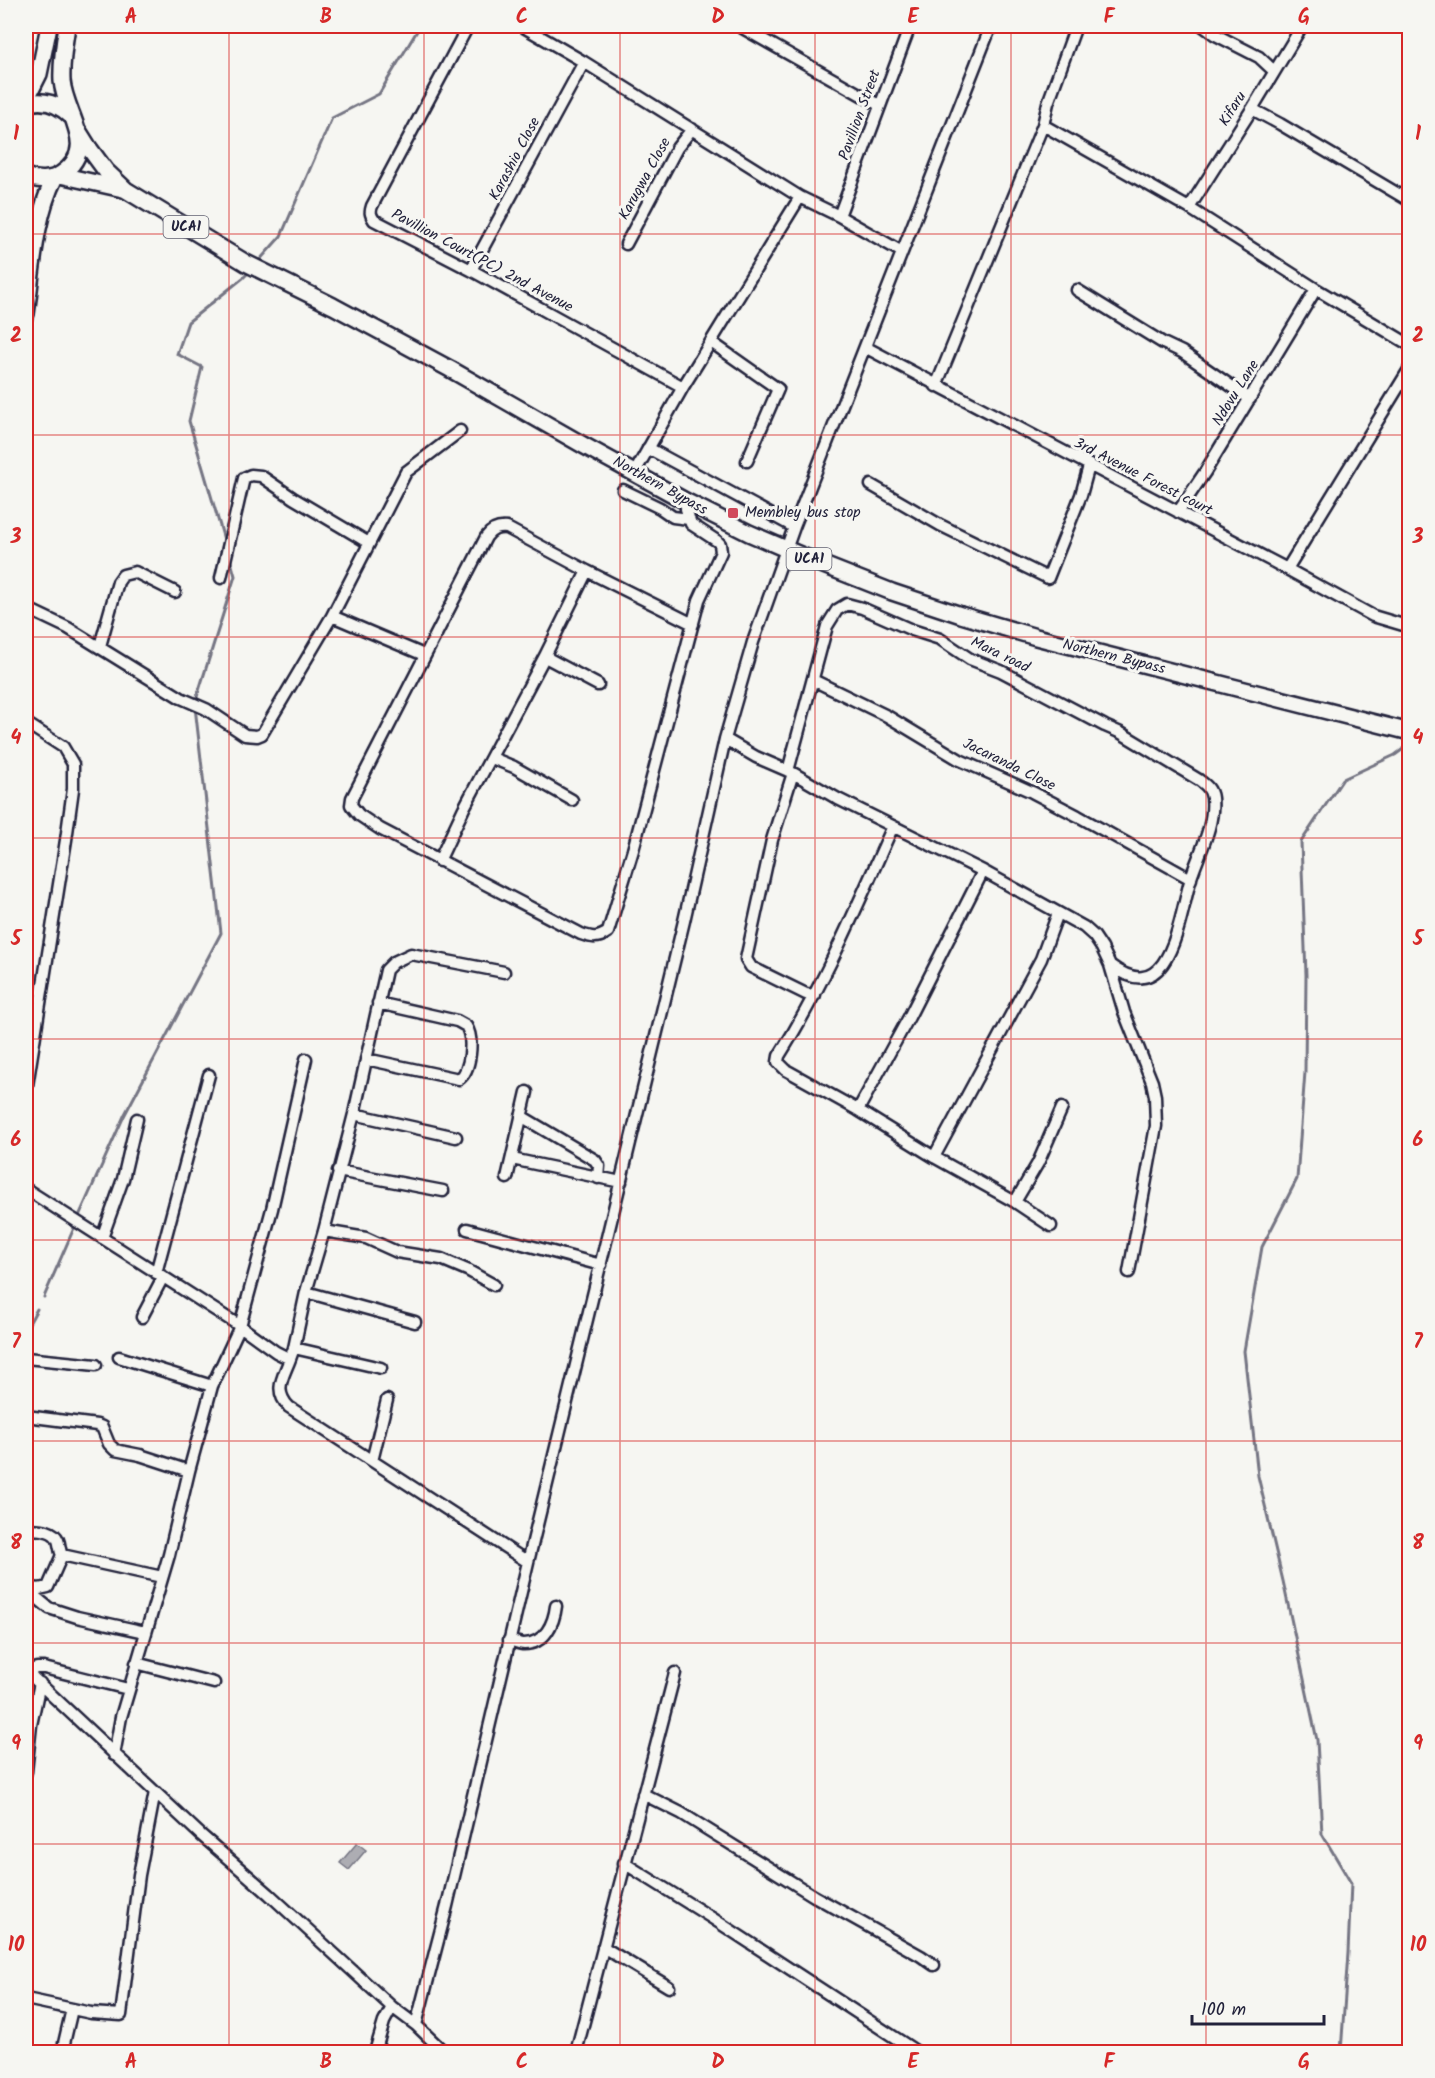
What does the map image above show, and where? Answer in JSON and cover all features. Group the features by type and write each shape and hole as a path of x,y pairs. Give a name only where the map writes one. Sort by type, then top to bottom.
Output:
{"main road":[{"path":"49,26 39,74 26,102 39,101 56,104 72,117"},
{"path":"26,314 41,212 46,194 58,176 70,167 77,156 80,144 79,132 62,82 62,57 67,26"},
{"name":"UCA1","path":"79,132 106,171 126,190"},
{"path":"26,176 44,180 58,176"},
{"name":"UCA1","path":"58,176 126,190"},
{"name":"Northern Bypass","path":"126,190 246,264 333,306 450,369 689,503 785,549 892,592 961,615 1406,731"}],"street":[{"name":"Pavillion Court(PC) 2nd Avenue","path":"468,26 370,212 374,219 683,387"},
{"path":"522,26 800,196 902,252"},
{"path":"739,26 879,105"},
{"name":"Pavillion Street","path":"839,216 910,26"},
{"path":"416,2025 445,1917 509,1640 684,921 725,739 753,642 785,549 991,26"},
{"path":"936,386 1043,125 1048,103 1077,26"},
{"path":"1203,26 1258,57 1274,71"},
{"name":"Kifaru","path":"1189,208 1302,26"},
{"name":"Karashio Close","path":"471,270 584,62"},
{"path":"1252,109 1410,201"},
{"path":"1043,125 1189,208 1316,289 1410,345"},
{"name":"Karugwa Close","path":"626,244 677,148 692,129"},
{"path":"634,472 683,387 800,196"},
{"name":"Ndovu Lane","path":"1178,512 1316,289"},
{"path":"1077,290 1162,343 1182,352 1250,399"},
{"path":"711,342 778,389 747,461"},
{"name":"3rd Avenue Forest court","path":"865,347 1373,616 1410,627"},
{"path":"1287,569 1410,368"},
{"path":"26,608 69,628 181,698 206,709 245,735 262,734 332,616 406,472 460,431"},
{"path":"648,448 794,527"},
{"path":"871,485 940,525 1048,578 1081,495 1089,466"},
{"path":"221,578 244,478 252,475 261,476 293,498 369,543"},
{"path":"623,490 673,517 689,519"},
{"path":"689,503 686,508 692,524 717,541 722,548 699,600 693,624 633,850 608,932 600,937 592,938 581,934 380,830 359,815 351,806 352,798 486,537 499,527 507,528 693,624"},
{"path":"439,861 464,808 546,654 587,571"},
{"path":"100,646 118,582 123,575 135,572 175,592"},
{"name":"Mara road","path":"815,995 806,994 751,967 746,959 772,840 827,626 837,610 847,604 940,639 970,659 1001,671 1121,733 1199,780 1210,790 1212,801 1203,848 1191,879"},
{"path":"332,616 424,655"},
{"path":"546,654 549,658 598,685"},
{"name":"Jacaranda Close","path":"813,680 887,716 968,763 1048,800 1191,879"},
{"path":"26,723 63,747 73,764 73,789 26,1092"},
{"path":"725,739 838,799 984,871 1084,927 1094,936 1110,965 1124,1012 1152,1082 1156,1109 1156,1126 1129,1272"},
{"path":"492,758 514,767 572,800"},
{"path":"893,826 851,922 815,995 779,1056 778,1062 786,1070 1015,1202 1051,1226"},
{"path":"858,1110 984,871"},
{"path":"1110,965 1123,975 1138,979 1162,966 1171,950 1191,879"},
{"path":"934,1157 1041,959 1058,913"},
{"path":"504,972 411,954 394,962 386,970 354,1114 292,1353 279,1391 289,1407 528,1562"},
{"path":"366,1059 459,1079 466,1072 471,1037 466,1026 457,1021 378,1003"},
{"path":"114,1755 128,1689 162,1577 212,1386 240,1326 272,1209 306,1059"},
{"path":"142,1317 159,1275 208,1075"},
{"path":"507,1178 527,1092"},
{"path":"1015,1202 1038,1163 1062,1108"},
{"path":"354,1114 456,1137"},
{"path":"521,1116 595,1160 599,1166 598,1178"},
{"path":"102,1238 123,1179 137,1119"},
{"path":"512,1159 621,1182"},
{"path":"339,1171 442,1191"},
{"path":"26,1189 240,1326 276,1352 381,1368"},
{"path":"467,1230 601,1264"},
{"path":"324,1231 366,1238 397,1252 441,1259 494,1285"},
{"path":"306,1292 415,1322"},
{"path":"119,1357 212,1386"},
{"path":"26,1358 96,1365"},
{"path":"372,1461 387,1400"},
{"path":"26,1416 97,1425 102,1427 109,1444 115,1450 140,1455 189,1471"},
{"path":"26,1529 54,1534 62,1555 48,1587 26,1588"},
{"path":"62,1555 162,1577"},
{"path":"26,1588 48,1608 145,1632"},
{"path":"509,1640 525,1644 539,1640 555,1619 556,1606"},
{"path":"136,1663 213,1683"},
{"path":"26,1671 44,1668 128,1689"},
{"path":"26,1671 201,1835 444,2052"},
{"path":"576,2052 675,1673"},
{"path":"26,1772 31,1725 40,1683"},
{"path":"26,1999 91,2013 121,2015 139,1875 155,1792"},
{"path":"643,1794 681,1813 767,1868 934,1965"},
{"path":"624,1863 722,1924 916,2052"},
{"path":"603,1947 669,1987"},
{"path":"375,2052 381,2030 392,2007"},
{"path":"62,2052 72,2009"}],"shaded area":[{"path":"357,1843 366,1850 349,1870 340,1863"}],"waterway":[{"path":"257,263 281,236 332,118 379,94 420,26"},
{"path":"225,543 189,421 202,367 177,354 188,322 251,270"},
{"path":"196,700 235,576 230,558"},
{"path":"79,1216 124,1116 221,933 195,707"},
{"path":"1341,2052 1351,1883 1322,1834 1317,1740 1258,1476 1244,1351 1262,1247 1297,1179 1305,1072 1306,975 1301,842 1343,779 1395,755 1410,744"},
{"path":"44,1297 74,1228"},
{"path":"26,1329 37,1309"}],"place":[{"name":"Membley bus stop","path":"733,513"}]}
